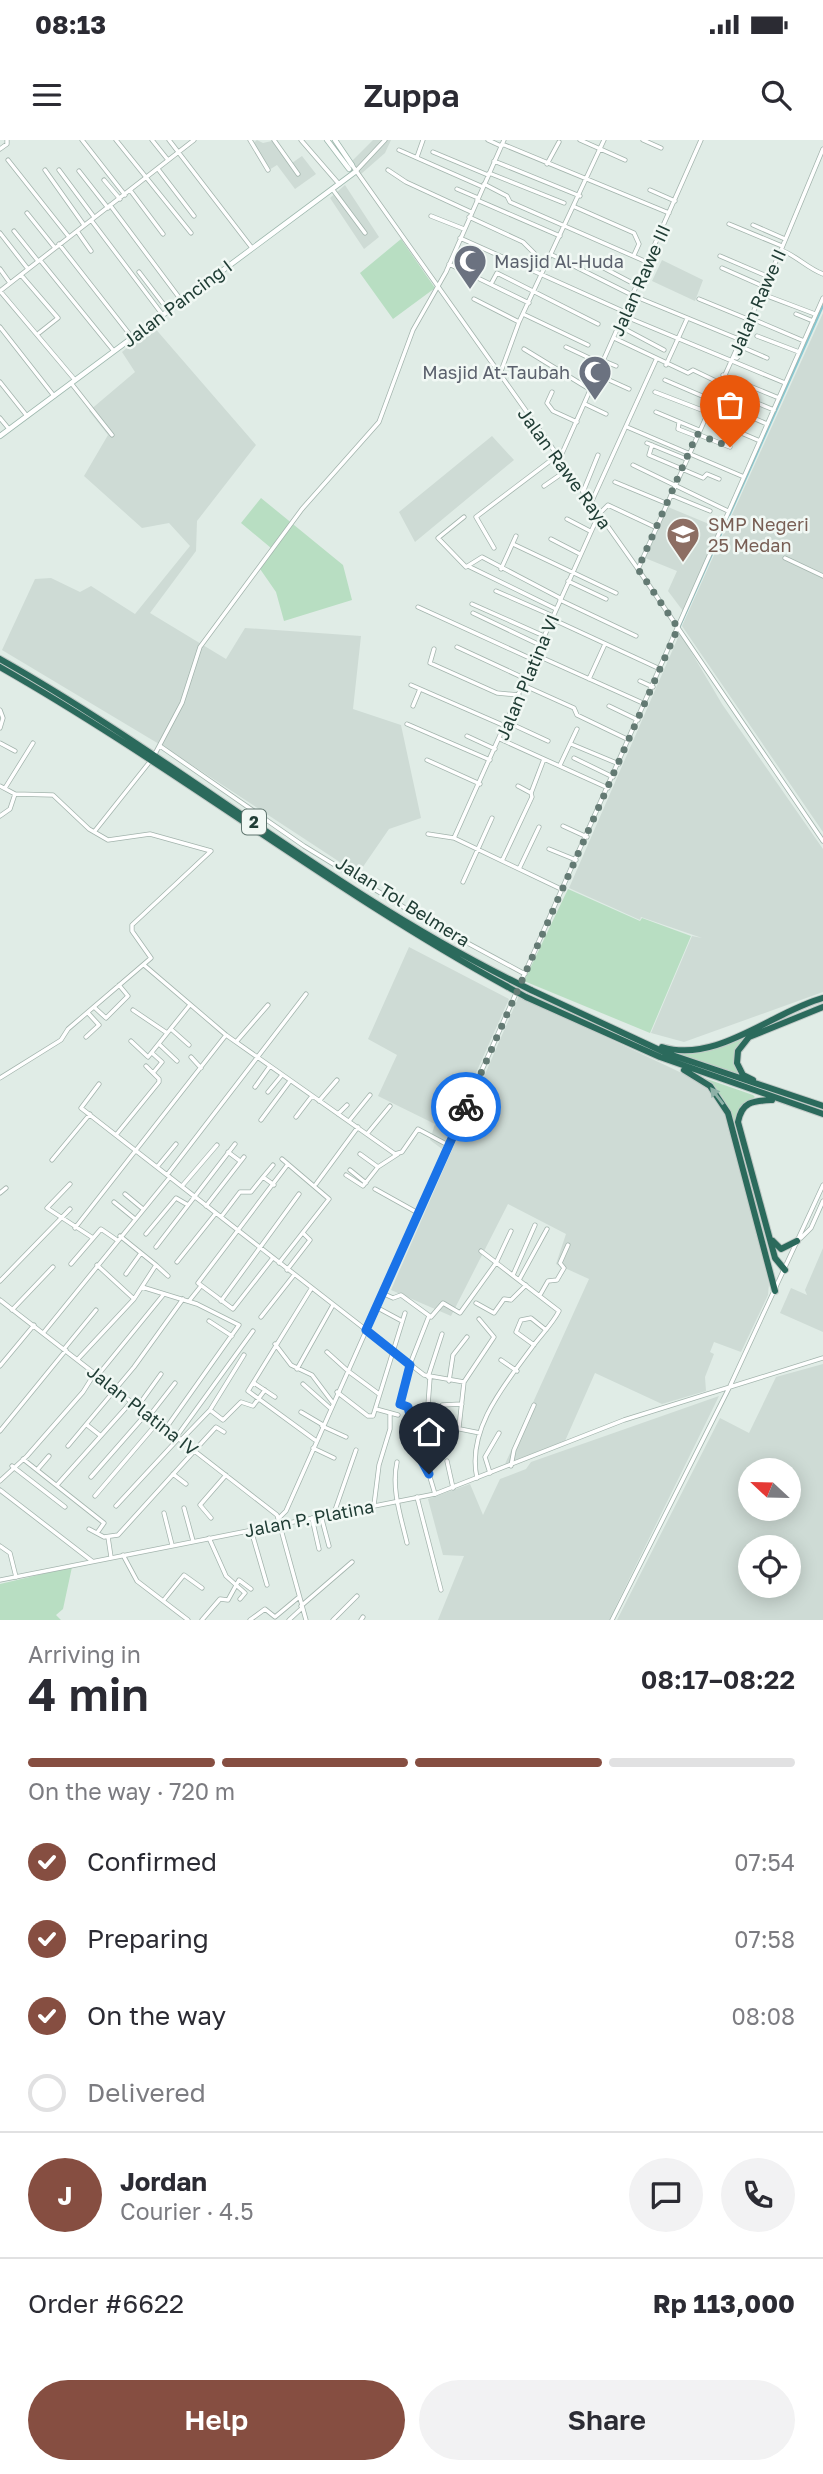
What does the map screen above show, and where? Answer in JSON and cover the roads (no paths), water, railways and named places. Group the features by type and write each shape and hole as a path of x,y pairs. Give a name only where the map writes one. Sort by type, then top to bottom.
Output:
{"highway":[{"name":"Jalan Tol Belmera","path":"0,659 104,722 383,908 510,984"},
{"name":"Jalan Tol Belmera","path":"0,667 87,719 388,918 510,984 660,1057 778,1096 823,1107"},
{"name":"Jalan Tol Belmera","path":"528,993 666,1053 823,1114"},
{"path":"637,1039 667,1048 701,1048 823,998"},
{"path":"778,1096 743,1074 737,1063 737,1051 749,1037 823,1007"},
{"path":"660,1057 705,1082 724,1104 751,1192 775,1291"},
{"path":"778,1096 747,1104 743,1107 738,1122 775,1258 785,1270"},
{"path":"769,1237 781,1249 797,1241"}],"main road":[{"path":"327,140 351,167"},
{"path":"335,140 351,167"},
{"name":"Jalan Pancing I","path":"0,436 355,172"}],"street":[{"path":"0,149 7,144 7,140"},
{"path":"82,140 125,195"},
{"path":"116,140 191,233"},
{"path":"152,140 168,160"},
{"path":"169,140 252,248"},
{"path":"250,140 268,170"},
{"path":"274,140 298,174"},
{"path":"301,140 339,184"},
{"path":"351,167 355,172 385,140"},
{"path":"417,158 424,140"},
{"path":"488,140 502,143 669,213"},
{"path":"580,140 625,160"},
{"path":"500,375 519,322 604,140"},
{"path":"643,140 661,148"},
{"name":"Jalan Rawe III","path":"559,456 649,263 701,140"},
{"path":"112,435 38,334 0,291 191,141"},
{"path":"547,164 559,142"},
{"path":"156,752 182,703 200,647 302,509 376,429 413,330 449,264 502,143"},
{"name":"Jalan Rawe II","path":"638,569 723,375 762,294 823,149"},
{"path":"399,150 507,196 510,202 649,263"},
{"path":"433,152 564,203"},
{"path":"8,160 69,237"},
{"path":"494,161 580,196"},
{"path":"158,169 194,216"},
{"path":"45,170 84,225"},
{"path":"59,170 165,312"},
{"path":"388,170 406,182 471,212"},
{"path":"79,171 181,300"},
{"name":"Jalan Rawe Raya","path":"355,172 559,456 823,841"},
{"path":"104,180 120,199"},
{"path":"457,188 560,236"},
{"path":"131,190 163,234"},
{"path":"332,190 365,233"},
{"path":"650,190 675,201"},
{"path":"575,206 635,235 639,244 634,255"},
{"path":"27,213 55,248"},
{"path":"431,216 464,229"},
{"path":"469,217 523,242 536,255"},
{"path":"729,224 782,248 805,267 823,274"},
{"path":"753,225 785,239"},
{"path":"15,231 113,350"},
{"path":"77,231 91,251"},
{"path":"0,233 28,269"},
{"path":"460,238 543,273 677,340 733,359 785,383"},
{"path":"60,244 131,336"},
{"path":"552,255 634,296 741,340"},
{"path":"720,256 769,277"},
{"path":"449,264 529,303"},
{"path":"600,266 638,286"},
{"path":"722,268 765,287"},
{"path":"0,270 10,283"},
{"path":"139,272 165,312"},
{"path":"491,284 497,272 598,324"},
{"path":"21,275 58,318 38,334"},
{"path":"762,294 816,314"},
{"path":"306,1620 279,1518 286,1511 660,669 680,631 728,511 823,298"},
{"path":"474,299 519,322"},
{"path":"699,299 750,320"},
{"path":"523,314 588,345"},
{"path":"796,314 813,321"},
{"path":"666,365 687,319"},
{"path":"757,321 804,341"},
{"path":"619,326 664,350"},
{"path":"0,327 54,396"},
{"path":"757,336 799,352"},
{"path":"614,338 666,365 688,373 693,370 774,410"},
{"path":"566,347 616,366"},
{"path":"733,359 737,358 744,348 767,358"},
{"path":"524,349 591,390"},
{"path":"591,503 656,360"},
{"path":"598,375 629,389"},
{"path":"723,375 779,398"},
{"path":"665,380 767,424"},
{"path":"0,382 27,416"},
{"path":"552,392 547,403 550,409 577,422"},
{"path":"655,392 707,412"},
{"path":"585,404 606,414"},
{"path":"656,412 680,422 678,429 730,447"},
{"path":"0,418 9,429"},
{"path":"725,426 760,442"},
{"path":"626,427 744,477"},
{"path":"686,459 650,444 649,455 703,478 707,474 719,479"},
{"path":"494,548 476,517 559,456"},
{"path":"583,492 598,456"},
{"path":"633,466 728,511"},
{"path":"544,486 567,470"},
{"path":"615,482 668,504"},
{"path":"671,495 710,511"},
{"path":"599,514 608,505 657,528"},
{"name":"Jalan Platina VI","path":"454,838 599,514"},
{"path":"464,517 438,538 466,567 556,609"},
{"path":"568,519 590,531"},
{"path":"501,569 516,536"},
{"path":"551,539 580,554"},
{"path":"515,545 616,593"},
{"path":"470,567 481,557 636,636"},
{"path":"785,558 823,576"},
{"path":"568,581 606,599"},
{"path":"496,591 660,669"},
{"path":"472,604 544,636"},
{"path":"418,607 645,704"},
{"path":"473,613 540,645"},
{"path":"589,679 605,644"},
{"path":"457,647 526,679"},
{"path":"434,649 430,663 497,693 519,695"},
{"path":"640,681 653,687"},
{"path":"411,685 548,740"},
{"path":"523,685 575,709 577,715 629,740"},
{"path":"412,706 420,689"},
{"path":"609,706 638,720"},
{"path":"0,710 4,718 0,728"},
{"path":"407,724 490,761"},
{"path":"560,766 578,729"},
{"path":"467,736 495,749"},
{"path":"500,739 608,788"},
{"path":"0,743 15,751"},
{"path":"0,1078 61,1040 68,1030 144,965 152,956 132,931 132,925 211,851 147,834 114,841 94,832 53,795 15,794 2,787 33,743"},
{"path":"571,744 619,764"},
{"path":"160,746 304,846 423,919 525,974"},
{"path":"574,758 613,777"},
{"path":"502,862 544,759"},
{"path":"428,760 480,784"},
{"path":"94,832 148,764"},
{"path":"518,786 531,793"},
{"path":"0,816 10,809 15,794"},
{"path":"463,882 492,818"},
{"path":"563,825 587,837"},
{"path":"519,869 539,827"},
{"path":"428,834 454,838 563,890"},
{"path":"549,849 576,860"},
{"path":"144,965 226,1035 398,1154"},
{"path":"94,1007 106,1018 128,996 119,985"},
{"path":"44,1332 169,1176 306,994"},
{"path":"236,1042 268,1005"},
{"path":"131,1041 148,1057 189,1006"},
{"path":"132,1010 167,1033"},
{"path":"86,1037 99,1025 88,1013"},
{"path":"171,1028 189,1045"},
{"path":"75,1227 137,1152 226,1035"},
{"path":"159,1044 177,1061"},
{"path":"152,1053 162,1062 153,1073"},
{"path":"191,1057 201,1068"},
{"path":"116,1135 159,1082 146,1066"},
{"path":"255,1087 270,1066"},
{"path":"268,1092 282,1075"},
{"path":"319,1101 337,1080"},
{"path":"261,1120 290,1081"},
{"path":"99,1084 80,1107 410,1365 429,1378 464,1382"},
{"path":"349,1121 370,1095"},
{"path":"296,1117 312,1096"},
{"path":"338,1114 347,1105"},
{"path":"367,1134 390,1106"},
{"path":"52,1160 90,1114"},
{"path":"316,1184 358,1127"},
{"path":"346,1175 362,1187 378,1167 398,1154 418,1129 448,1145"},
{"path":"157,1167 176,1144"},
{"path":"182,1186 217,1144"},
{"path":"156,1247 235,1144"},
{"path":"206,1206 242,1159 228,1152"},
{"path":"360,1154 378,1167"},
{"path":"279,1264 329,1199 316,1184 282,1159"},
{"path":"272,1258 234,1308 198,1283 288,1164"},
{"path":"221,1217 240,1192 251,1192 273,1165"},
{"path":"350,1170 366,1183"},
{"path":"263,1177 274,1185"},
{"path":"70,1184 47,1207 61,1219 93,1238"},
{"path":"612,1620 730,1388 823,1185"},
{"path":"0,1194 6,1188"},
{"path":"375,1189 418,1213"},
{"path":"125,1194 143,1209"},
{"path":"221,1301 299,1194"},
{"path":"146,1234 176,1198 188,1205"},
{"path":"797,1241 811,1228 823,1201"},
{"path":"114,1202 135,1219"},
{"path":"0,1281 70,1209"},
{"path":"177,1262 216,1213"},
{"path":"513,1275 535,1225"},
{"path":"71,1264 102,1229 141,1253 168,1276"},
{"path":"519,1280 547,1229"},
{"path":"435,1494 422,1461 408,1407 400,1402 410,1365 429,1317 432,1317 443,1303 458,1313 462,1311 496,1263 511,1231"},
{"path":"287,1270 310,1240 304,1234"},
{"path":"540,1295 548,1282 556,1280 562,1273 564,1268 559,1263 568,1245"},
{"path":"477,1478 473,1462 488,1413 559,1311 481,1251"},
{"path":"126,1274 141,1253"},
{"path":"96,1265 134,1299"},
{"path":"78,1359 134,1299 156,1265"},
{"path":"12,1310 53,1267"},
{"path":"261,1317 294,1275"},
{"path":"189,1301 201,1285"},
{"path":"476,1303 494,1313 504,1299 511,1300 526,1285"},
{"path":"142,1287 189,1301 239,1325 166,1428"},
{"path":"312,1289 275,1344 248,1391 316,1441"},
{"path":"382,1293 393,1298 401,1294 429,1317"},
{"path":"1,1478 23,1459 83,1392 164,1294"},
{"path":"68,1446 116,1389 183,1299"},
{"name":"Jalan Platina IV","path":"0,1300 279,1518"},
{"path":"297,1369 333,1305"},
{"path":"376,1307 402,1321"},
{"path":"0,1430 96,1310"},
{"path":"337,1392 370,1417 376,1409 405,1313"},
{"path":"534,1345 516,1332 521,1320 531,1318 546,1329"},
{"path":"459,1427 464,1382 494,1340 494,1334 479,1319"},
{"path":"209,1321 232,1336"},
{"path":"0,1366 34,1325"},
{"path":"179,1438 253,1331"},
{"path":"437,1460 428,1405 429,1378 442,1334"},
{"path":"449,1381 453,1355 467,1337"},
{"path":"275,1344 297,1369 312,1375 333,1403"},
{"path":"327,1352 379,1394"},
{"path":"116,1506 179,1438 210,1410 244,1355"},
{"name":"Jalan P. Platina","path":"0,1580 435,1494 624,1420 823,1357"},
{"path":"501,1360 517,1371"},
{"path":"138,1406 161,1374"},
{"path":"91,1477 175,1383"},
{"path":"254,1384 275,1397"},
{"path":"303,1384 331,1408"},
{"path":"210,1410 222,1420 241,1402 250,1407 265,1390"},
{"path":"57,1485 132,1401"},
{"path":"442,1405 462,1404"},
{"path":"511,1466 514,1450 534,1405"},
{"path":"376,1409 398,1415"},
{"path":"301,1412 346,1437"},
{"path":"374,1505 379,1465 390,1429 390,1413"},
{"path":"94,1496 158,1422"},
{"path":"87,1424 101,1436"},
{"path":"89,1529 108,1537 118,1535 217,1426 224,1432"},
{"path":"450,1432 450,1427 459,1427 480,1433"},
{"path":"490,1473 485,1457 499,1433"},
{"path":"313,1448 334,1458"},
{"path":"334,1513 356,1450"},
{"path":"33,1483 49,1456"},
{"path":"23,1459 104,1523 97,1533"},
{"path":"447,1461 453,1488"},
{"path":"397,1462 397,1501 407,1543"},
{"path":"12,1466 65,1507"},
{"path":"173,1474 186,1484"},
{"path":"211,1518 200,1505 226,1475"},
{"path":"0,1490 92,1561"},
{"path":"417,1497 441,1590"},
{"path":"184,1508 193,1541"},
{"path":"164,1513 172,1545"},
{"path":"321,1516 329,1546"},
{"path":"312,1518 319,1549"},
{"path":"251,1530 267,1585"},
{"path":"108,1537 111,1557"},
{"path":"209,1538 226,1576 245,1592 240,1599"},
{"path":"0,1546 10,1553 16,1577"},
{"path":"123,1555 132,1575 188,1620"},
{"path":"289,1620 352,1562"},
{"path":"163,1601 184,1575 202,1588"},
{"path":"202,1620 220,1598 228,1600 235,1585 242,1580 251,1589"},
{"path":"333,1620 357,1596"},
{"path":"250,1620 265,1609 275,1617 299,1597"},
{"path":"337,1615 342,1620"}],"waterway":[{"path":"675,637 823,306"}],"place":[{"name":"Masjid Al-Huda","path":"470,291"},
{"name":"Masjid At-Taubah","path":"595,402"},
{"name":"SMP Negeri 25 Medan","path":"683,564"}]}
